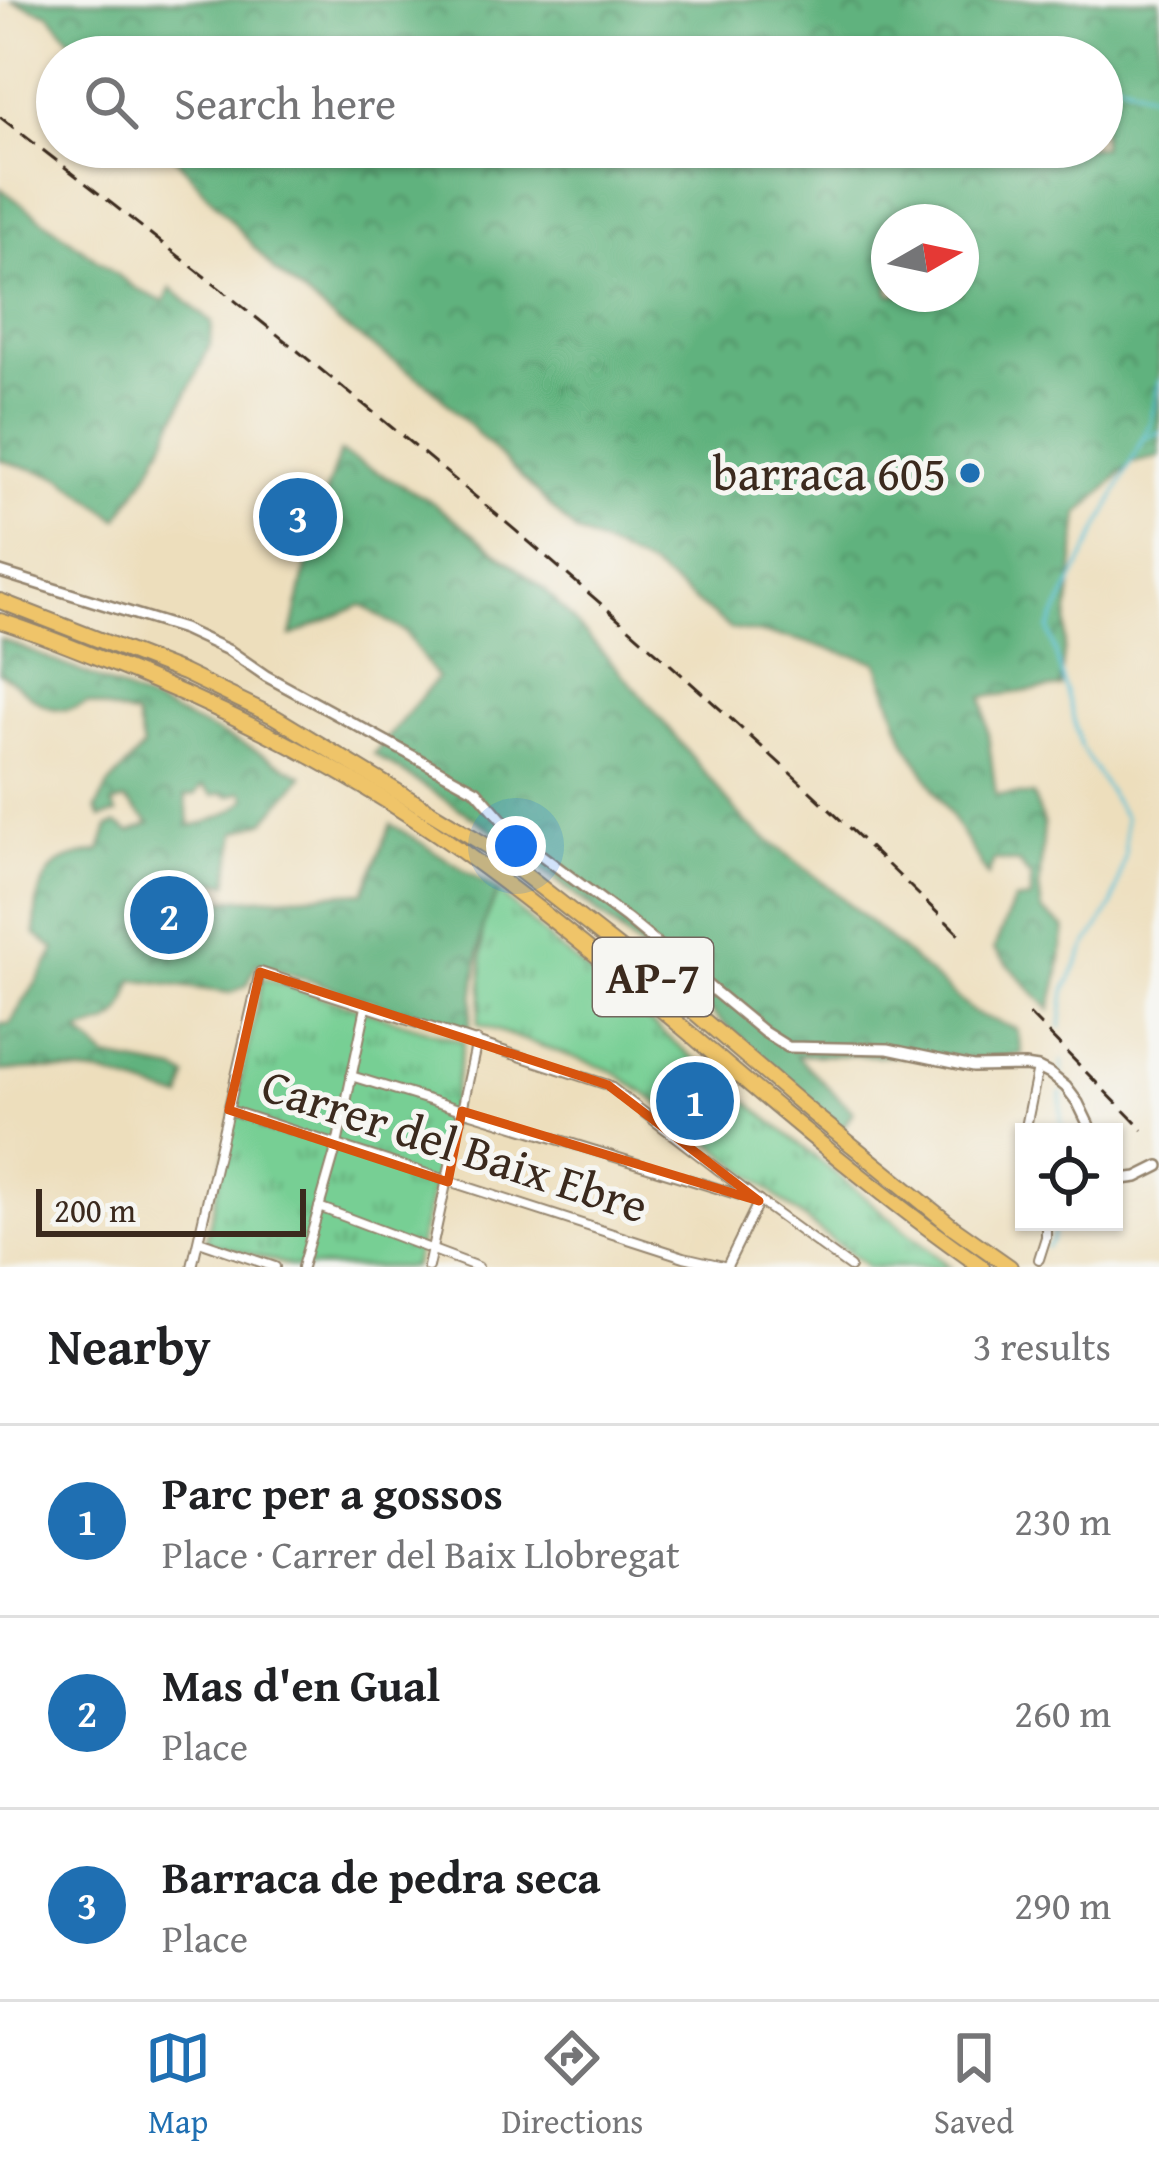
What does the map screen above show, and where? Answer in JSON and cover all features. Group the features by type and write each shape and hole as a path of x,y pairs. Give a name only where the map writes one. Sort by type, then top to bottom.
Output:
{"highway":[{"name":"AP-7","path":"0,601 184,673 275,717 492,850 630,957 884,1172 1010,1267"},
{"name":"AP-7","path":"0,621 176,688 333,768 464,853 619,973 801,1129 982,1267"}],"street":[{"path":"0,572 182,629 230,651 266,676 477,791 518,836 788,1047 888,1049 951,1064 1038,1068 1066,1088 1088,1123"},
{"path":"192,1267 260,972 608,1085 850,1267"},
{"path":"302,1267 337,1145 366,1007"},
{"path":"428,1267 477,1041"},
{"path":"1027,1123 1038,1068"},
{"path":"351,1076 759,1201"},
{"name":"Carrer del Baix Ebre","path":"229,1110 682,1262 727,1267"},
{"path":"1123,1179 1159,1166"},
{"path":"727,1267 759,1201"},
{"path":"319,1207 478,1267"},
{"path":"1039,1259 1046,1231"},
{"path":"200,1241 275,1267"}],"highlighted area":[{"path":"260,972 608,1085 759,1201 462,1111 448,1182 229,1110"}],"green space":[{"path":"10,0 1159,0 1159,457 1132,463 1079,514 1060,687 983,697 996,795 1033,795 1044,825 1042,911 1065,928 1050,1010 994,949 1014,901 1031,899 1031,878 1019,863 994,860 988,876 905,741 877,662 790,638 731,629 653,569 576,532 429,385 341,325 276,272 184,168 1123,168 1123,36 68,36 49,14"},
{"path":"0,188 135,288 164,302 171,288 212,323 211,343 152,467 118,519 61,477 0,460"},
{"path":"340,452 429,500 544,589 637,690 746,823 833,890 974,1013 1017,1029 1022,1054 988,1060 796,1055 853,1112 842,1129 609,922 497,833 374,754 437,678 405,632 362,605 291,636 317,518"},
{"path":"0,639 249,747 303,776 265,821 236,832 228,883 211,882 199,899 188,895 195,928 223,900 364,892 391,824 498,891 482,928 469,1033 257,963 247,985 231,993 134,980 115,1018 79,1032 107,1058 187,1077 182,1099 105,1075 0,1071 0,1024 10,1024 55,949 36,935 37,905 47,876 65,860 100,851 108,827 116,824 130,832 150,823 125,800 112,804 117,813 101,818 96,809 108,786 143,748 136,717 88,703 50,707 0,673","holes":["203,786 213,795 242,791 247,798 221,816 190,826 185,796 195,795"]},
{"path":"498,891 555,945 950,1267 868,1267 687,1123 613,1071 478,1024 482,928"},
{"path":"263,978 464,1042 413,1267 294,1267 206,1241"}],"waterway":[{"path":"1123,83 1159,98"},
{"path":"1061,1027 1065,991 1112,906 1125,856 1125,818 1081,747 1049,629 1150,424 1159,380"},
{"path":"1144,438 1159,432"},
{"path":"1062,1061 1062,1074"},
{"path":"1061,1093 1061,1123"},
{"path":"1046,1247 1054,1231"}],"railway":[{"path":"0,117 36,145"},
{"path":"65,168 495,513 734,721 964,939"},
{"path":"1029,1014 1143,1130"}],"place":[{"name":"barraca 605","path":"970,473"},
{"name":"Barraca de pedra seca","path":"298,517"},
{"name":"Mas d'en Gual","path":"169,915"},
{"name":"Parc per a gossos","path":"695,1101"}]}
